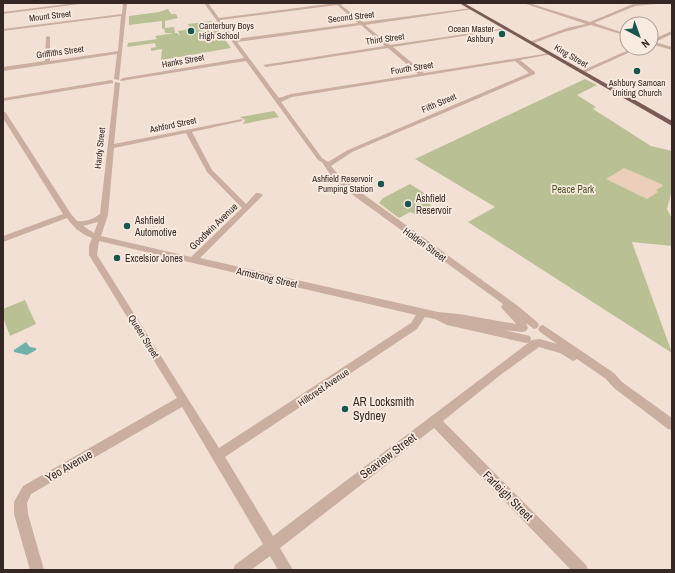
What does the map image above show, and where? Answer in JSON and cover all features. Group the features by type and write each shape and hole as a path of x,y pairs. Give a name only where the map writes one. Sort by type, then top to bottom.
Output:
{"main road":[{"name":"King Street","path":"461,3 672,124"}],"street":[{"path":"21,11 25,3"},
{"path":"3,13 85,3"},
{"name":"Hardy Street","path":"97,238 104,215 125,3"},
{"name":"Holden Street","path":"206,3 277,101 338,180 516,308 538,327 610,376 618,385 672,425"},
{"path":"338,3 423,75"},
{"path":"217,18 345,3"},
{"path":"526,3 619,33"},
{"path":"531,43 588,23 630,5 664,3"},
{"name":"Second Street","path":"233,41 472,9"},
{"name":"Mount Street","path":"3,30 123,15"},
{"name":"Third Street","path":"266,65 506,29"},
{"path":"659,38 672,32"},
{"path":"47,62 48,37"},
{"path":"659,45 672,49"},
{"name":"Griffiths Street","path":"3,69 119,52"},
{"name":"Fourth Street","path":"277,101 291,96 550,54"},
{"path":"582,72 619,56"},
{"name":"Hanks Street","path":"3,101 247,59"},
{"name":"Fifth Street","path":"325,163 533,73 514,59"},
{"path":"3,113 71,218 82,231 97,238"},
{"name":"Ashford Street","path":"110,147 240,120"},
{"name":"Goodwin Avenue","path":"188,131 209,171 246,208"},
{"path":"325,163 350,151"},
{"name":"Holden Street","path":"325,163 333,182 515,315 523,327 522,335 534,342 567,352 606,381 618,385"},
{"name":"Goodwin Avenue","path":"193,260 246,208 258,194"},
{"path":"3,239 71,218 86,223 99,219 104,215"},
{"name":"Armstrong Street","path":"97,238 423,312 438,316 447,321 534,342"},
{"name":"Queen Street","path":"97,238 93,246 93,255 184,400 286,570"},
{"name":"Hillcrest Avenue","path":"217,456 414,326 423,312"},
{"name":"Armstrong Street","path":"438,316 451,315 499,326 523,327 527,325 538,327"},
{"path":"534,342 543,342 546,337 538,327"},
{"name":"Seaview Street","path":"240,570 435,421 520,355 534,342"},
{"name":"Yeo Avenue","path":"37,570 21,514 20,502 27,490 184,400"},
{"name":"Farleigh Street","path":"435,421 581,570"}],"green space":[{"name":"Canterbury Boys High School","path":"168,9 171,14 176,14 178,18 165,21 165,28 174,27 175,33 180,36 178,31 190,29 188,24 212,21 231,48 161,60 162,49 151,51 151,48 156,47 155,43 127,47 128,43 157,39 155,36 174,33 165,33 164,28 162,29 162,21 129,25 129,16 159,12"},
{"name":"Peace Park","path":"585,79 597,85 577,95 596,107 593,109 651,146 672,151 672,190 667,209 672,219 672,246 632,242 672,353 468,222 495,207 415,159"},
{"path":"274,111 279,117 243,124 245,120 240,117"},
{"path":"410,184 432,198 430,206 437,211 432,209 420,216 410,212 399,218 379,203 383,198"},
{"path":"25,300 36,324 10,336 3,317 3,309"}],"shaded area":[{"path":"624,168 663,186 656,190 658,192 647,199 606,179"}],"water":[{"path":"26,342 30,347 36,348 36,350 27,355 14,352 14,350"}],"place":[{"name":"Canterbury Boys High School","path":"191,31"},
{"name":"Ocean Master Ashbury","path":"502,34"},
{"name":"Ashbury Samoan Uniting Church","path":"637,71"},
{"name":"Ashfield Reservoir Pumping Station","path":"381,184"},
{"name":"Ashfield Reservoir","path":"408,204"},
{"name":"Ashfield Automotive","path":"127,226"},
{"name":"Excelsior Jones","path":"117,258"},
{"name":"AR Locksmith Sydney","path":"345,409"}]}
